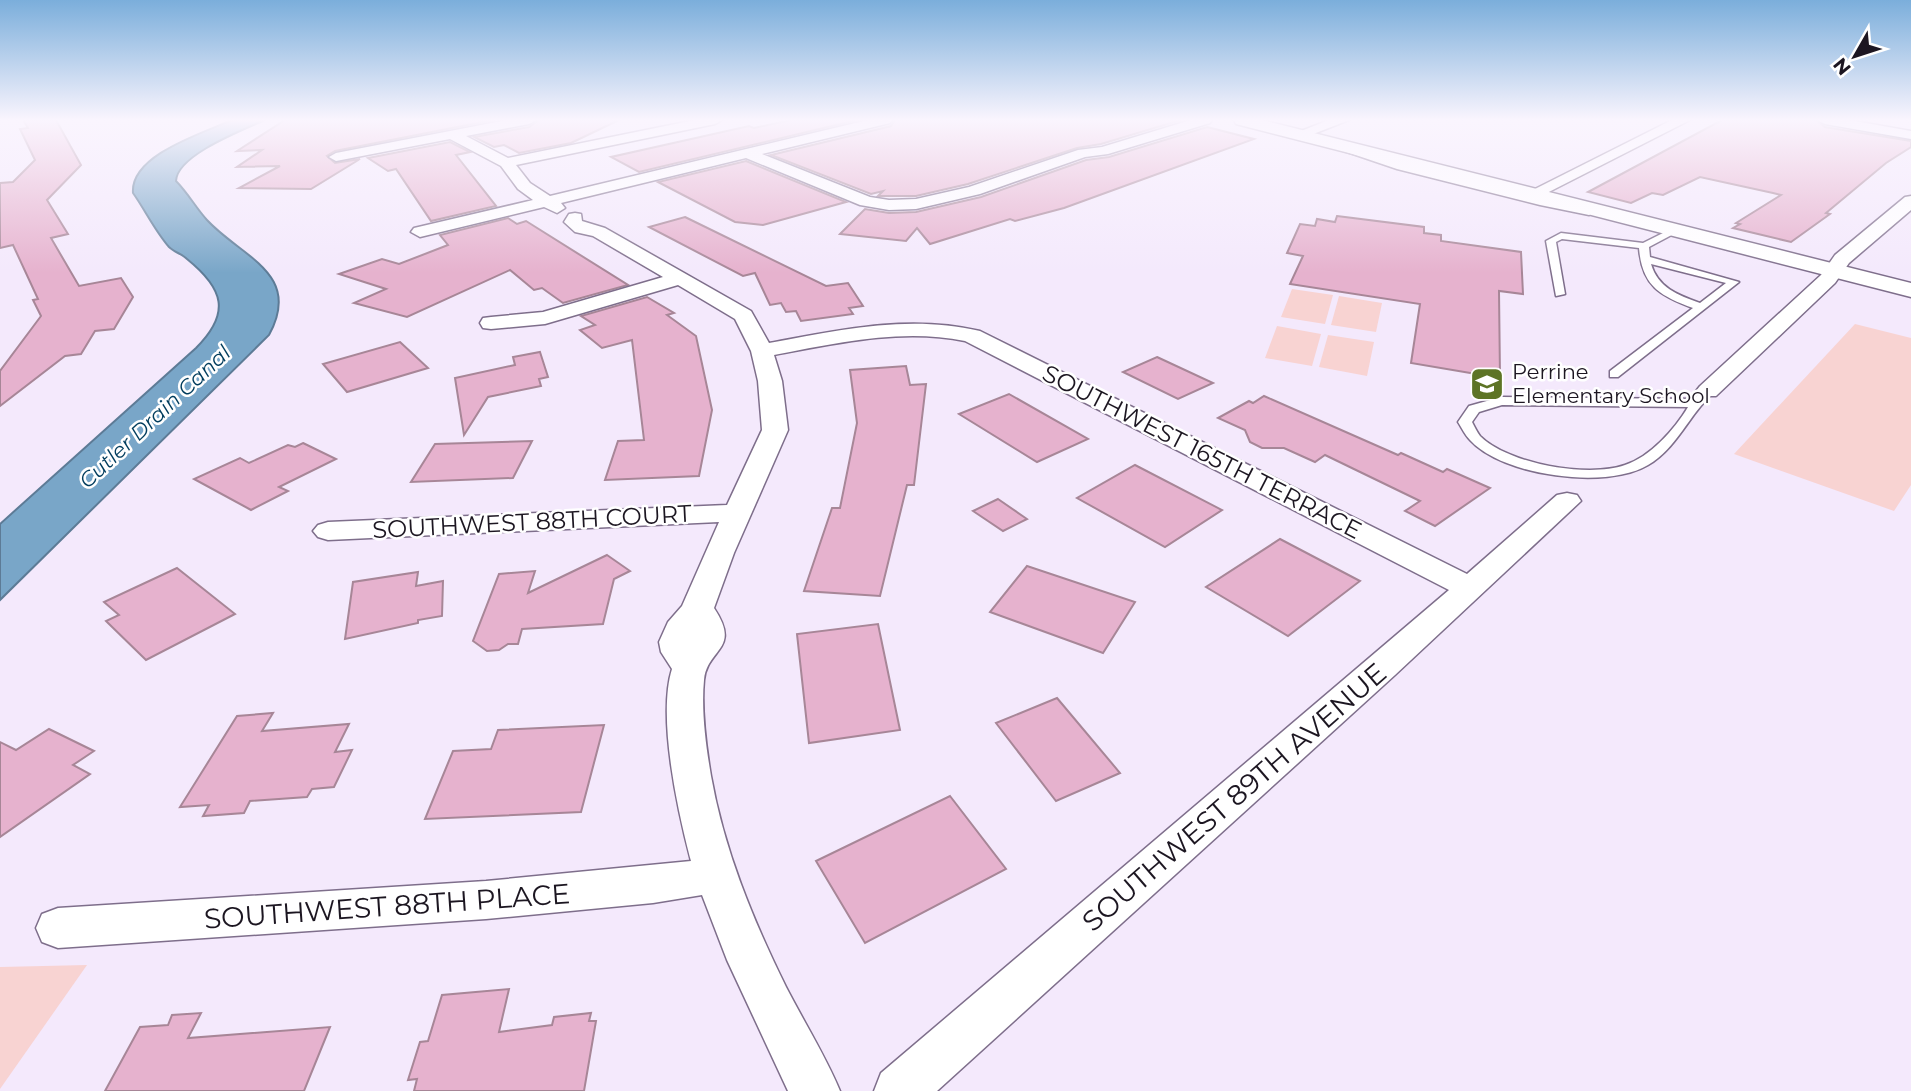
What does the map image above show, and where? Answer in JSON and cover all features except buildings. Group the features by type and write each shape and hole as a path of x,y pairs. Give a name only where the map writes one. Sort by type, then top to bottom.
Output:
{"street":[{"path":"512,171 524,186 575,218 573,222 576,225 599,232 681,278 724,306 726,319 757,342 773,400 775,430 697,610 705,617 709,631 708,641 689,668 686,707 691,767 716,875 753,967 815,1091"},
{"path":"420,232 674,171"},
{"path":"791,171 866,201 895,207 934,201 1027,171"},
{"path":"1442,171 1911,290"},
{"path":"1533,194 1580,171"},
{"path":"1700,397 1835,271 1842,259 1911,201"},
{"path":"491,323 545,318 681,278"},
{"name":"SOUTHWEST 165TH TERRACE","path":"757,342 931,328 957,331 987,342 1469,588"},
{"name":"SOUTHWEST 89TH AVENUE","path":"899,1091 1383,667 1567,501"},
{"name":"SOUTHWEST 88TH COURT","path":"328,531 737,513"},
{"name":"SOUTHWEST 88TH PLACE","path":"58,928 486,900 653,885 716,875"}],"lane":[{"path":"1420,171 1572,210 1622,216"},
{"path":"1560,294 1551,241 1561,236 1644,246 1676,230"},
{"path":"1644,246 1648,273 1659,290 1701,307"},
{"path":"1614,374 1734,282 1645,259"},
{"path":"1700,397 1685,422 1643,463 1613,474 1565,472 1522,462 1475,440 1465,422 1475,409 1483,404 1501,401 1700,397"}],"shaded area":[{"path":"1292,289 1333,295 1325,324 1281,317"},
{"path":"1339,296 1382,303 1376,332 1331,325"},
{"path":"1855,324 1911,338 1911,485 1894,511 1734,454"},
{"path":"1277,326 1321,334 1312,366 1265,358"},
{"path":"1328,335 1374,342 1367,376 1319,367"},
{"path":"87,965 0,1089 0,967"}],"water":[{"name":"Cutler Drain Canal","path":"140,171 179,171 176,181 207,220 264,268 273,281 278,296 277,314 269,335 0,600 0,524 196,348 215,324 218,302 215,291 199,270 169,247 159,234 133,193 135,179"}],"place":[{"name":"Perrine Elementary School","path":"1487,384"}]}
